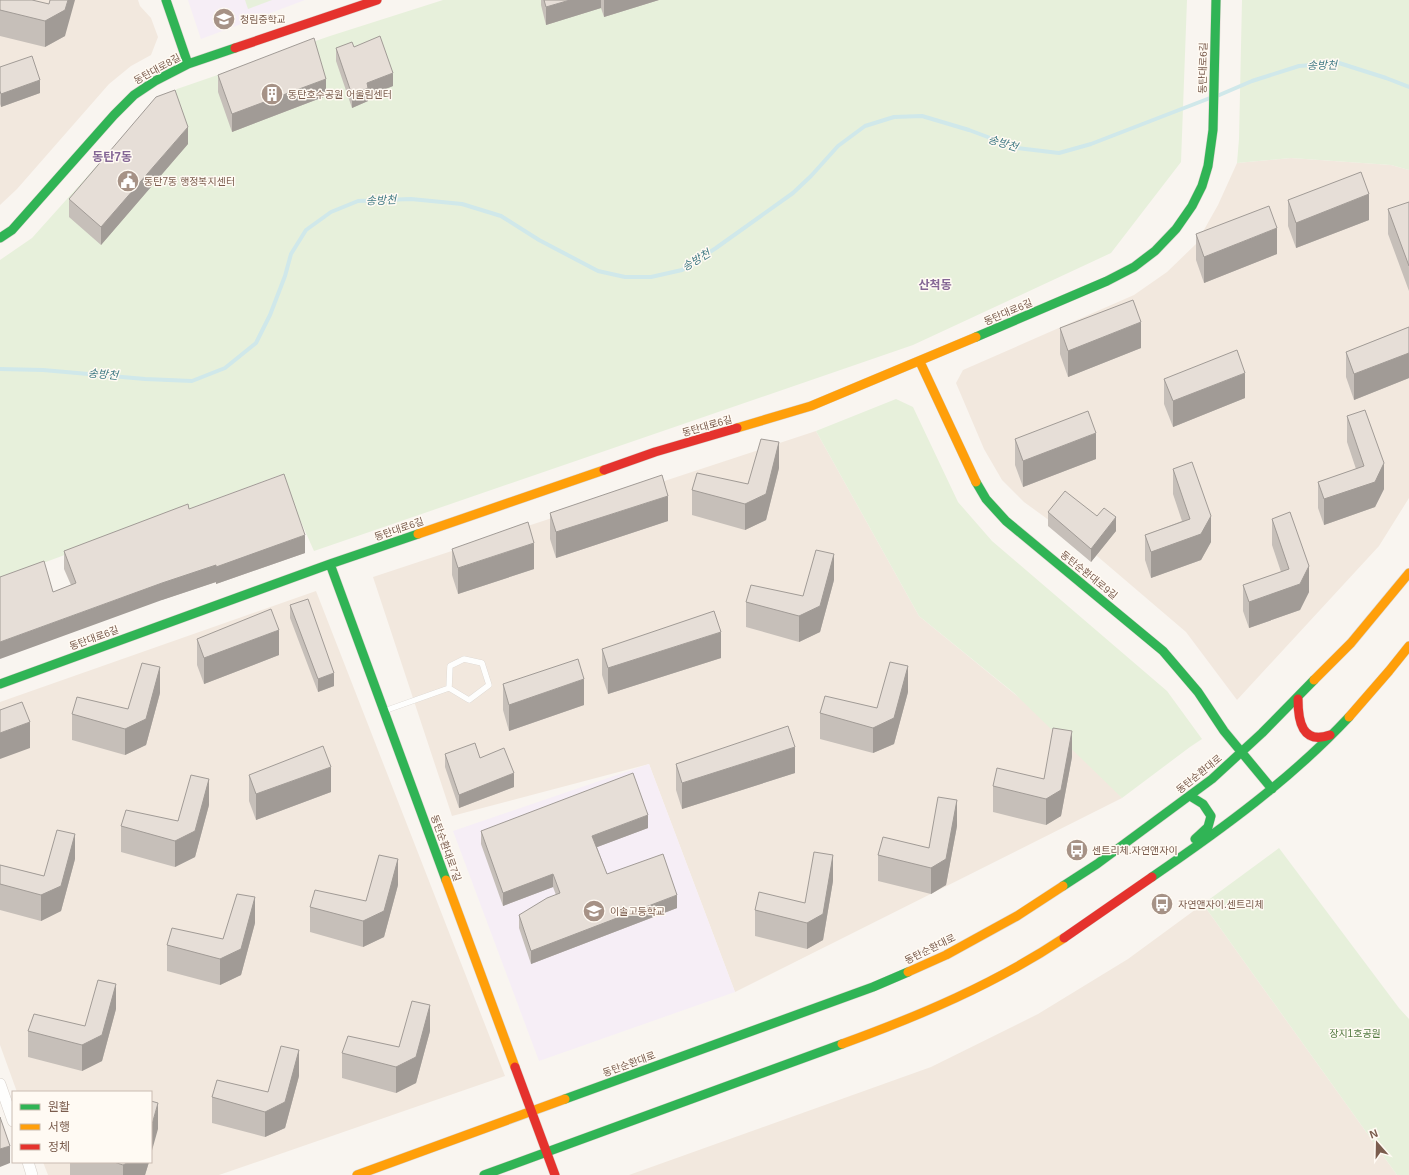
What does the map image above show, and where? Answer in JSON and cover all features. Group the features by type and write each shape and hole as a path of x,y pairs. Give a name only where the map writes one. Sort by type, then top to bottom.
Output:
{"street":[{"path":"166,0 188,64"},
{"name":"동탄대로8길","path":"0,238 12,230 114,115 134,95 155,81 188,64 378,0"},
{"name":"동탄대로6길","path":"0,684 330,564 655,452 798,411 920,362 1107,281 1134,267 1155,251 1176,229 1192,206 1202,186 1208,166 1213,130 1216,0"},
{"name":"동탄순환대로9길","path":"920,362 972,476 986,498 1006,521 1163,651 1198,692 1224,731 1272,789"},
{"name":"동탄순환대로7길","path":"330,564 555,1175"},
{"name":"동탄순환대로","path":"357,1175 873,987 946,955 995,929 1097,864 1212,779 1242,753 1298,699 1351,643 1409,573"},
{"path":"484,1175 900,1023 985,984 1043,951 1225,826 1272,789 1330,735 1375,688 1409,646"},
{"path":"1298,699 1298,717 1302,728 1308,735 1317,738 1330,735"},
{"path":"1165,868 1208,827 1211,816 1208,810 1203,804 1190,796"},
{"path":"0,1084 12,1118"},
{"path":"28,1163 32,1175"}],"lane":[{"path":"384,711 448,688 469,700 489,686 482,664 464,659 450,666 448,688"}],"shaded area":[{"path":"0,0 138,0 140,6 151,18 158,37 151,55 131,66 109,84 17,189 0,205"},
{"name":"청림중학교","path":"188,0 305,0 201,39"},
{"path":"1291,158 1391,165 1409,170 1409,498 1379,546 1237,700 1186,632 1090,550 1024,502 1002,480 984,449 956,383 963,370 1134,295 1167,272 1196,244 1218,205 1237,163"},
{"path":"816,431 919,616 1076,744 1122,798 735,992 649,764 452,816 373,577"},
{"path":"316,591 505,1076 219,1175 48,1175 43,1163 152,1163 152,1091 17,1091 0,1045 0,702"},
{"name":"이솔고등학교","path":"649,764 735,992 539,1061 453,831"},
{"path":"1203,904 1397,1175 629,1175 931,1067 1038,1014 1128,959"}],"green space":[{"path":"245,0 272,0 248,9"},
{"path":"443,0 1187,0 1181,162 1111,253 913,345 314,551 280,475 0,579 0,260 32,238 136,122 177,89 330,36"},
{"path":"1242,0 1409,0 1409,170 1391,165 1291,158 1237,163 1239,139"},
{"path":"896,399 913,407 958,502 992,541 1167,691 1202,739 1122,798 1014,693 919,616 816,431"},
{"name":"장지1호공원","path":"1279,848 1399,1008 1409,1019 1409,1175 1397,1175 1203,904"}],"building":[{"path":"0,0 32,0 49,4 50,0 68,0 65,10 45,21 0,10"},
{"path":"544,0 570,0 546,7"},
{"path":"380,36 393,73 367,83 368,88 352,95 336,48 352,42 354,47"},
{"path":"314,38 326,79 232,114 218,75"},
{"path":"32,56 40,80 1,94 0,67"},
{"name":"동탄7동 행정복지센터","path":"175,90 188,127 101,227 69,199 156,97"},
{"path":"1361,172 1369,194 1296,223 1288,200"},
{"path":"1409,202 1409,266 1388,209"},
{"path":"1269,206 1277,228 1204,257 1196,234"},
{"path":"1133,300 1141,322 1068,351 1060,328"},
{"path":"1409,327 1409,353 1354,374 1346,352"},
{"path":"1237,350 1245,373 1173,401 1164,379"},
{"path":"1365,410 1384,463 1375,482 1324,499 1318,482 1364,466 1347,416"},
{"path":"1088,411 1096,433 1023,461 1015,439"},
{"path":"761,439 779,442 766,494 745,504 692,490 697,473 748,484"},
{"path":"1192,462 1211,516 1201,534 1151,552 1145,535 1190,519 1173,469"},
{"path":"284,474 305,535 216,567 216,565 162,583 0,642 0,577 44,561 53,592 76,583 64,551 188,504 189,509"},
{"path":"662,475 668,496 556,532 550,513"},
{"path":"1065,491 1097,516 1104,508 1116,517 1091,549 1048,512"},
{"path":"1290,512 1309,566 1300,584 1249,602 1243,585 1289,569 1272,519"},
{"path":"528,522 534,543 458,568 452,549"},
{"path":"816,550 834,554 820,606 799,616 746,602 751,585 803,596"},
{"path":"308,599 334,673 318,679 290,605"},
{"path":"271,609 279,630 204,658 197,639"},
{"path":"714,611 721,632 608,668 602,649"},
{"path":"578,659 584,679 509,705 503,684"},
{"path":"890,662 908,666 894,718 873,728 820,713 825,696 877,708"},
{"path":"142,663 160,667 146,719 125,729 72,714 77,697 128,709"},
{"path":"22,702 30,722 0,733 0,710"},
{"path":"788,726 795,747 682,783 676,764"},
{"path":"1053,728 1072,731 1061,790 1046,799 993,786 997,768 1044,779"},
{"path":"475,743 480,758 504,748 514,773 459,795 445,754"},
{"path":"323,746 331,767 256,794 249,775"},
{"path":"633,773 648,815 592,836 607,874 663,854 677,895 531,951 519,915 547,898 560,893 553,874 503,893 481,831"},
{"path":"191,775 209,779 195,831 175,841 121,826 126,810 178,821"},
{"path":"938,797 957,800 946,859 931,868 878,855 883,837 929,848"},
{"path":"57,830 75,834 61,886 41,895 0,884 0,865 44,876"},
{"path":"814,852 833,855 823,914 807,923 755,910 759,892 805,903"},
{"path":"379,855 398,859 384,911 363,921 310,907 315,890 366,901"},
{"path":"237,894 255,897 241,949 220,959 167,945 172,928 223,939"},
{"path":"98,980 116,984 102,1035 82,1045 28,1031 34,1014 85,1026"},
{"path":"412,1001 430,1005 416,1057 396,1067 342,1053 348,1036 399,1047"},
{"path":"281,1046 299,1050 285,1102 265,1112 212,1097 217,1080 268,1092"},
{"path":"152,1101 158,1103 152,1124"},
{"path":"0,1117 10,1146 0,1149"}],"waterway":[{"name":"송방천","path":"1217,96 1252,81 1299,66 1339,63 1409,87"},
{"name":"송방천","path":"0,369 43,370 145,379 192,381 225,368 256,343 270,315 285,276 291,254 306,230 331,212 358,201 411,199 462,204 501,216 539,240 598,271 625,277 651,277 682,270 716,248 793,193 811,176 838,146 865,126 894,117 922,116 969,130 1017,148 1059,153 1091,144 1210,98"}],"traffic: fast":[{"path":"166,0 188,64"},
{"path":"976,337 1107,281 1134,267 1155,251 1176,229 1192,206 1202,186 1208,166 1213,130 1216,0"},
{"path":"0,238 12,230 114,115 134,95 155,81 188,64 235,48"},
{"path":"976,482 986,499 1006,521 1163,651 1198,692 1224,731 1272,789"},
{"path":"0,684 330,564 418,534"},
{"path":"330,564 446,880"},
{"path":"1063,886 1097,864 1212,779 1262,733 1314,680"},
{"path":"1152,877 1230,822 1280,782 1327,740 1349,717"},
{"path":"1190,796 1203,804 1211,816 1208,827 1195,839"},
{"path":"565,1099 873,987 908,972"},
{"path":"484,1175 842,1044"}],"traffic: slow":[{"path":"737,428 811,406 976,337"},
{"path":"920,362 976,482"},
{"path":"418,534 604,470"},
{"path":"1314,680 1351,643 1409,573"},
{"path":"1349,717 1409,646"},
{"path":"446,880 515,1067"},
{"path":"908,972 946,955 1017,916 1063,886"},
{"path":"842,1044 956,998 1011,970 1064,938"},
{"path":"357,1175 565,1099"}],"traffic: jam":[{"path":"235,48 377,0"},
{"path":"604,470 655,452 737,428"},
{"path":"1298,699 1301,723 1308,734 1313,737 1330,735"},
{"path":"1064,938 1152,877"},
{"path":"515,1067 555,1175"}],"place":[{"name":"청림중학교","path":"224,19"},
{"name":"동탄호수공원 어울림센터","path":"272,94"},
{"name":"동탄7동 행정복지센터","path":"128,181"},
{"name":"센트리체.자연앤자이","path":"1077,850"},
{"name":"자연앤자이.센트리체","path":"1162,904"},
{"name":"이솔고등학교","path":"594,911"}],"district":[{"name":"동탄7동","path":"112,157"},
{"name":"산척동","path":"935,285"}]}
